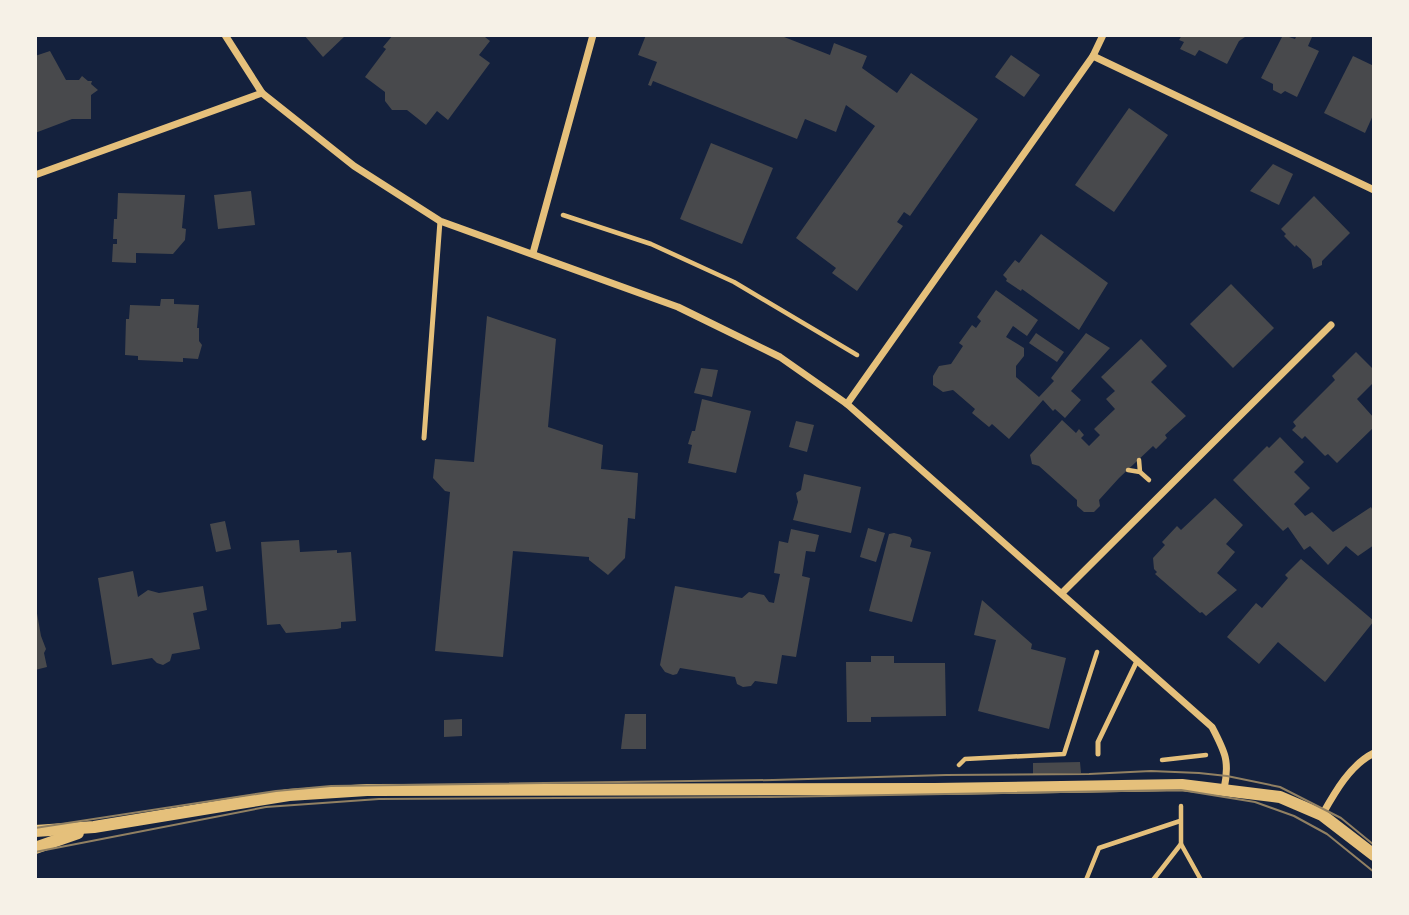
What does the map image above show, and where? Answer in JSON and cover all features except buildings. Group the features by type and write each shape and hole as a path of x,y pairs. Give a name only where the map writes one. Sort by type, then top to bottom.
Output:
{"street":[{"path":"225,35 262,93 354,166 440,221 678,307 780,356 847,404 1212,727 1226,753 1227,776 1224,789"},
{"path":"533,253 593,35"},
{"path":"847,404 1093,56 1102,35"},
{"path":"1093,56 1374,190"},
{"path":"35,175 262,93"},
{"path":"1062,593 1331,325"},
{"path":"1322,815 1338,788 1363,758 1374,752"},
{"path":"35,831 94,827 289,795 368,790 935,789 1182,785 1280,797 1322,815 1374,856"},
{"path":"35,848 94,827"}],"lane":[{"path":"424,438 440,221"},
{"path":"1098,754 1098,742 1137,661"}],"path":[{"path":"546,210 651,244 734,282 873,365"},
{"path":"1128,470 1140,472 1139,460"},
{"path":"1064,754 1104,631"},
{"path":"1154,761 1226,753"},
{"path":"935,789 946,775 965,759 1075,755"},
{"path":"1182,785 1181,844 1201,880"},
{"path":"1086,880 1099,848 1180,821"},
{"path":"1153,880 1181,844"}],"tram line":[{"path":"35,828 276,791 331,786 1151,771 1227,776 1280,787 1341,818 1374,845"},
{"path":"35,852 266,807 379,799 772,797 1181,790 1255,802 1294,816 1327,834 1374,872"}]}
